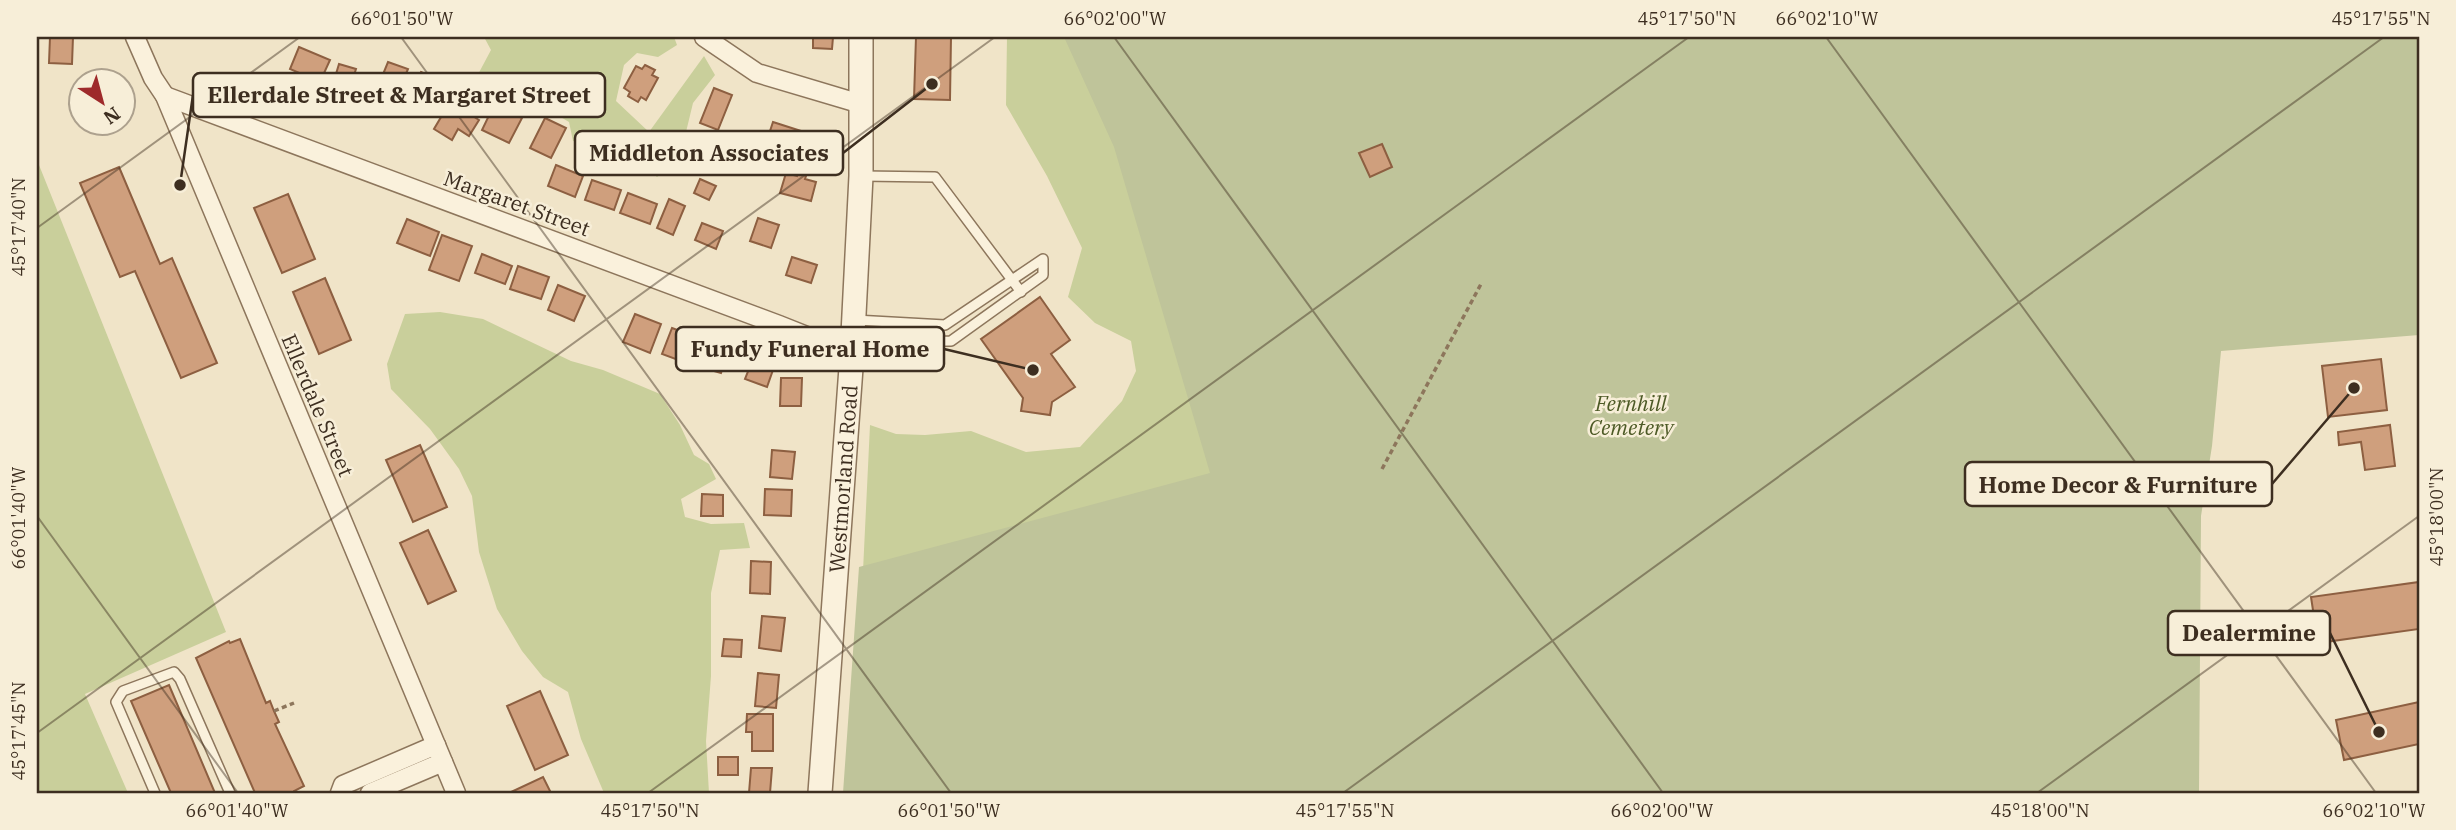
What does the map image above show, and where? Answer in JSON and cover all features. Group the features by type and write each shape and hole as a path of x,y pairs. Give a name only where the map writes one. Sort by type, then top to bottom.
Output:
{"street":[{"name":"Ellerdale Street","path":"135,37 153,78 165,96 456,793"},
{"path":"704,37 757,73 861,104"},
{"name":"Westmorland Road","path":"820,793 853,339 861,176 860,37"},
{"name":"Margaret Street","path":"165,96 779,325 853,339"},
{"path":"340,793 343,785 439,753"},
{"path":"370,793 439,753"}],"lane":[{"path":"861,176 935,177 1021,292"},
{"path":"1043,259 1043,275 951,341 853,339 945,325 1043,259"},
{"path":"155,793 117,705 117,698 123,691 174,672 230,793"}],"path":[{"path":"1382,469 1481,284"},
{"path":"274,711 294,703"}],"green space":[{"path":"484,37 674,37 677,45 658,57 637,53 624,65 616,101 649,132 704,56 715,75 693,103 679,161 657,177 629,152 573,141 569,122 537,103 490,97 475,100 475,80 491,50"},
{"path":"1007,37 1185,37 1321,498 857,696 870,425 896,434 925,435 971,431 1026,452 1080,447 1122,401 1136,371 1131,341 1095,323 1068,297 1082,248 1047,176 1006,105"},
{"name":"Fernhill Cemetery","path":"1064,37 2419,37 2419,335 2221,351 2212,446 2201,516 2199,793 843,793 859,567 1210,473 1114,147"},
{"path":"37,160 226,632 85,694 128,793 37,793"},
{"path":"440,312 483,319 571,361 603,370 660,394 680,425 694,455 709,464 716,479 681,499 685,517 711,524 744,523 750,548 720,550 711,593 711,676 706,741 709,793 604,793 581,739 568,692 543,677 522,651 497,609 479,552 472,496 459,469 430,429 391,389 387,364 405,314"}],"building":[{"path":"50,37 73,37 72,64 49,63"},
{"path":"813,37 833,37 832,49 813,48"},
{"path":"916,37 951,37 950,100 914,99"},
{"path":"299,47 330,60 320,82 290,69"},
{"path":"388,62 408,69 396,97 377,89"},
{"path":"339,64 356,69 346,100 330,94"},
{"path":"645,65 655,70 652,75 658,78 646,100 641,97 638,102 628,96 630,92 624,88 636,66 642,69"},
{"path":"421,72 446,84 433,110 408,98"},
{"path":"714,88 732,95 718,130 700,123"},
{"path":"450,102 479,120 469,136 458,129 452,140 434,129"},
{"path":"494,105 522,118 509,143 482,130"},
{"path":"545,118 566,128 551,158 530,148"},
{"path":"773,122 804,132 798,150 767,140"},
{"path":"1382,144 1392,167 1370,177 1359,153"},
{"path":"556,165 583,176 575,197 548,186"},
{"path":"119,167 160,264 172,258 217,363 181,378 135,271 120,277 80,183"},
{"path":"798,171 807,173 805,179 816,182 811,201 780,193 786,173 797,176"},
{"path":"700,179 716,186 709,200 694,193"},
{"path":"592,180 621,190 614,210 585,200"},
{"path":"628,193 657,204 650,224 620,213"},
{"path":"288,194 315,259 282,273 254,208"},
{"path":"669,199 685,206 673,235 657,228"},
{"path":"758,218 779,225 771,248 750,241"},
{"path":"407,219 439,232 430,256 397,243"},
{"path":"702,223 723,231 716,249 695,240"},
{"path":"442,235 472,246 459,281 429,270"},
{"path":"482,254 512,266 505,284 475,273"},
{"path":"792,257 817,265 811,283 786,275"},
{"path":"518,266 549,277 541,299 510,289"},
{"path":"325,278 351,340 319,354 293,292"},
{"path":"558,285 585,296 574,321 548,310"},
{"path":"1040,297 1070,340 1051,354 1075,387 1052,402 1050,415 1021,411 1023,398 981,339"},
{"path":"635,314 661,324 650,353 623,342"},
{"path":"672,328 699,338 689,364 662,354"},
{"path":"706,341 729,349 721,373 697,366"},
{"path":"753,359 774,367 767,387 745,379"},
{"path":"2381,359 2387,410 2328,417 2322,366"},
{"path":"781,378 802,378 801,406 780,406"},
{"path":"2390,425 2395,466 2365,470 2361,442 2339,445 2338,432"},
{"path":"420,445 447,507 413,522 386,460"},
{"path":"772,450 795,452 792,479 770,477"},
{"path":"765,489 792,490 791,516 764,515"},
{"path":"702,494 723,495 723,516 701,516"},
{"path":"428,530 456,591 428,604 400,543"},
{"path":"751,561 771,562 770,594 750,593"},
{"path":"2419,582 2419,629 2318,643 2311,597"},
{"path":"762,616 785,618 781,651 759,648"},
{"path":"240,639 266,703 270,701 279,722 275,724 304,786 294,793 255,793 196,658 229,641 230,643"},
{"path":"724,639 742,640 741,657 722,656"},
{"path":"758,673 779,675 776,708 755,706"},
{"path":"169,685 215,793 171,793 131,701"},
{"path":"540,691 568,755 535,770 507,706"},
{"path":"2419,702 2419,744 2344,760 2336,720"},
{"path":"747,714 773,714 773,751 752,751 752,732 746,732"},
{"path":"718,757 738,757 738,775 718,775"},
{"path":"751,768 772,768 770,793 749,793"},
{"path":"543,777 551,793 509,793"}],"place":[{"name":"Middleton Associates","path":"932,84"},
{"name":"Ellerdale Street & Margaret Street","path":"180,185"},
{"name":"Fundy Funeral Home","path":"1033,370"},
{"name":"Home Decor & Furniture","path":"2354,388"},
{"name":"Dealermine","path":"2379,732"}]}
